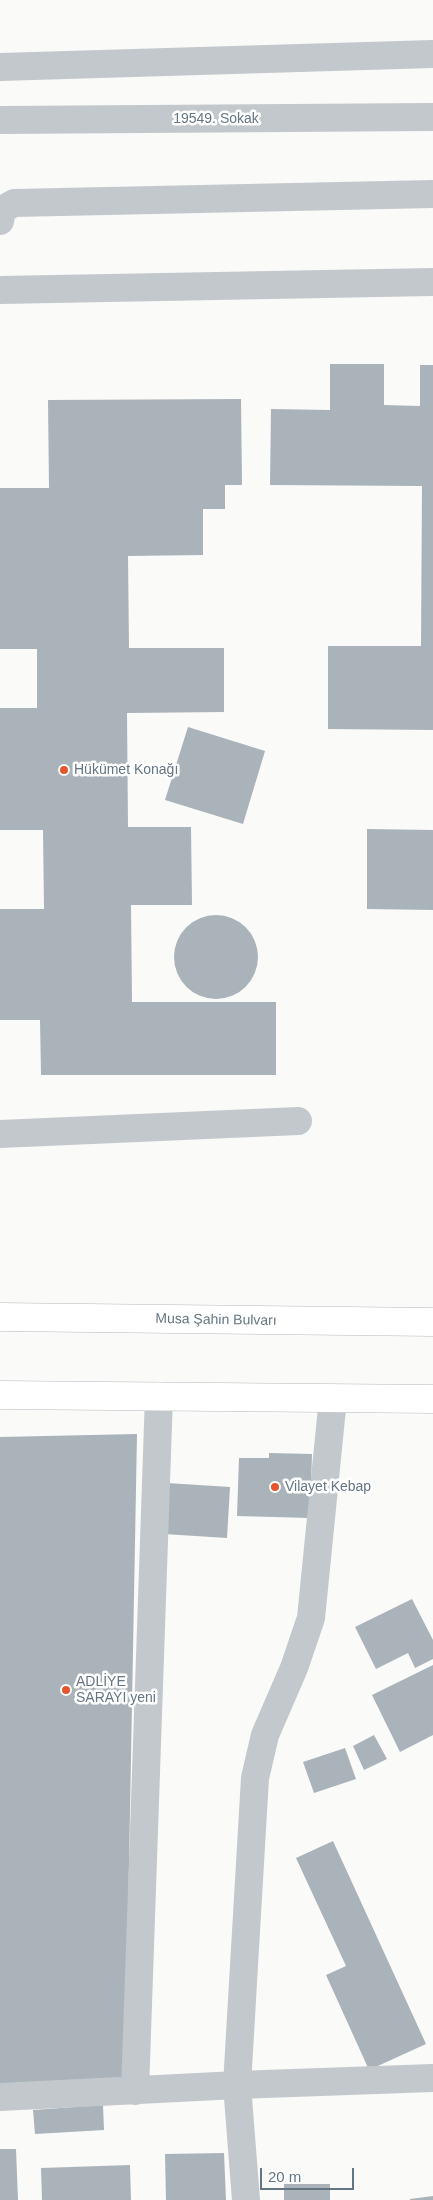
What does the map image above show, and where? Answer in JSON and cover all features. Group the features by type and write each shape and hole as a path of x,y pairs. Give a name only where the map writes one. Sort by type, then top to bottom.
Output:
{"main road":[{"name":"Musa Şahin Bulvarı","path":"0,1317 433,1322"},
{"path":"0,1395 433,1400"}],"street":[{"path":"0,66 433,54"},
{"name":"19549. Sokak","path":"0,120 433,117"},
{"path":"0,221 2,210 14,204 433,194"},
{"path":"0,290 433,282"},
{"path":"0,1134 298,1121"},
{"path":"135,2091 159,1396"},
{"path":"246,2200 237,2085 255,1778 265,1735 294,1668 311,1618 333,1398"},
{"path":"0,2096 433,2078"}],"building":[{"path":"330,364 384,364 384,405 420,406 420,365 433,365 433,730 328,729 328,646 421,646 422,486 270,485 271,409 330,410"},
{"name":"Hükümet Konağı","path":"241,399 242,485 225,485 225,509 203,509 203,555 128,556 129,648 224,648 224,712 127,713 128,827 191,827 192,905 131,905 132,1002 276,1002 276,1075 41,1075 40,1020 0,1020 0,909 44,909 43,830 0,830 0,708 37,708 37,649 0,649 0,488 49,488 48,400"},
{"name":"Hükümet Konağı","path":"188,727 265,751 243,824 165,800"},
{"path":"367,829 433,830 433,910 367,909"},
{"path":"216,915 232,918 246,927 255,941 258,957 255,973 246,987 232,996 216,999 200,996 186,987 177,973 174,957 177,941 186,927 200,918"},
{"name":"ADLİYE SARAYI yeni","path":"137,1434 125,2081 0,2087 0,1437"},
{"name":"Vilayet Kebap","path":"269,1453 312,1454 310,1518 237,1516 239,1458 269,1458"},
{"path":"167,1483 230,1487 227,1538 164,1534"},
{"path":"412,1599 433,1640 433,1659 415,1668 408,1653 376,1669 355,1627"},
{"path":"433,1665 433,1735 400,1752 372,1695"},
{"path":"374,1735 387,1759 364,1770 353,1746"},
{"path":"345,1748 356,1779 314,1793 303,1762"},
{"path":"333,1841 426,2044 369,2070 326,1975 346,1966 296,1858"},
{"path":"103,2105 104,2130 35,2134 33,2110"},
{"path":"0,2149 16,2149 18,2200 0,2200"},
{"path":"224,2153 226,2200 166,2200 165,2154"},
{"path":"130,2165 131,2200 42,2200 41,2168"},
{"path":"284,2184 330,2184 330,2200 284,2200"},
{"path":"433,2196 433,2200 410,2200 410,2199"}],"place":[{"name":"Hükümet Konağı","path":"64,770"},
{"name":"Vilayet Kebap","path":"275,1487"},
{"name":"ADLİYE SARAYI yeni","path":"66,1690"}]}
